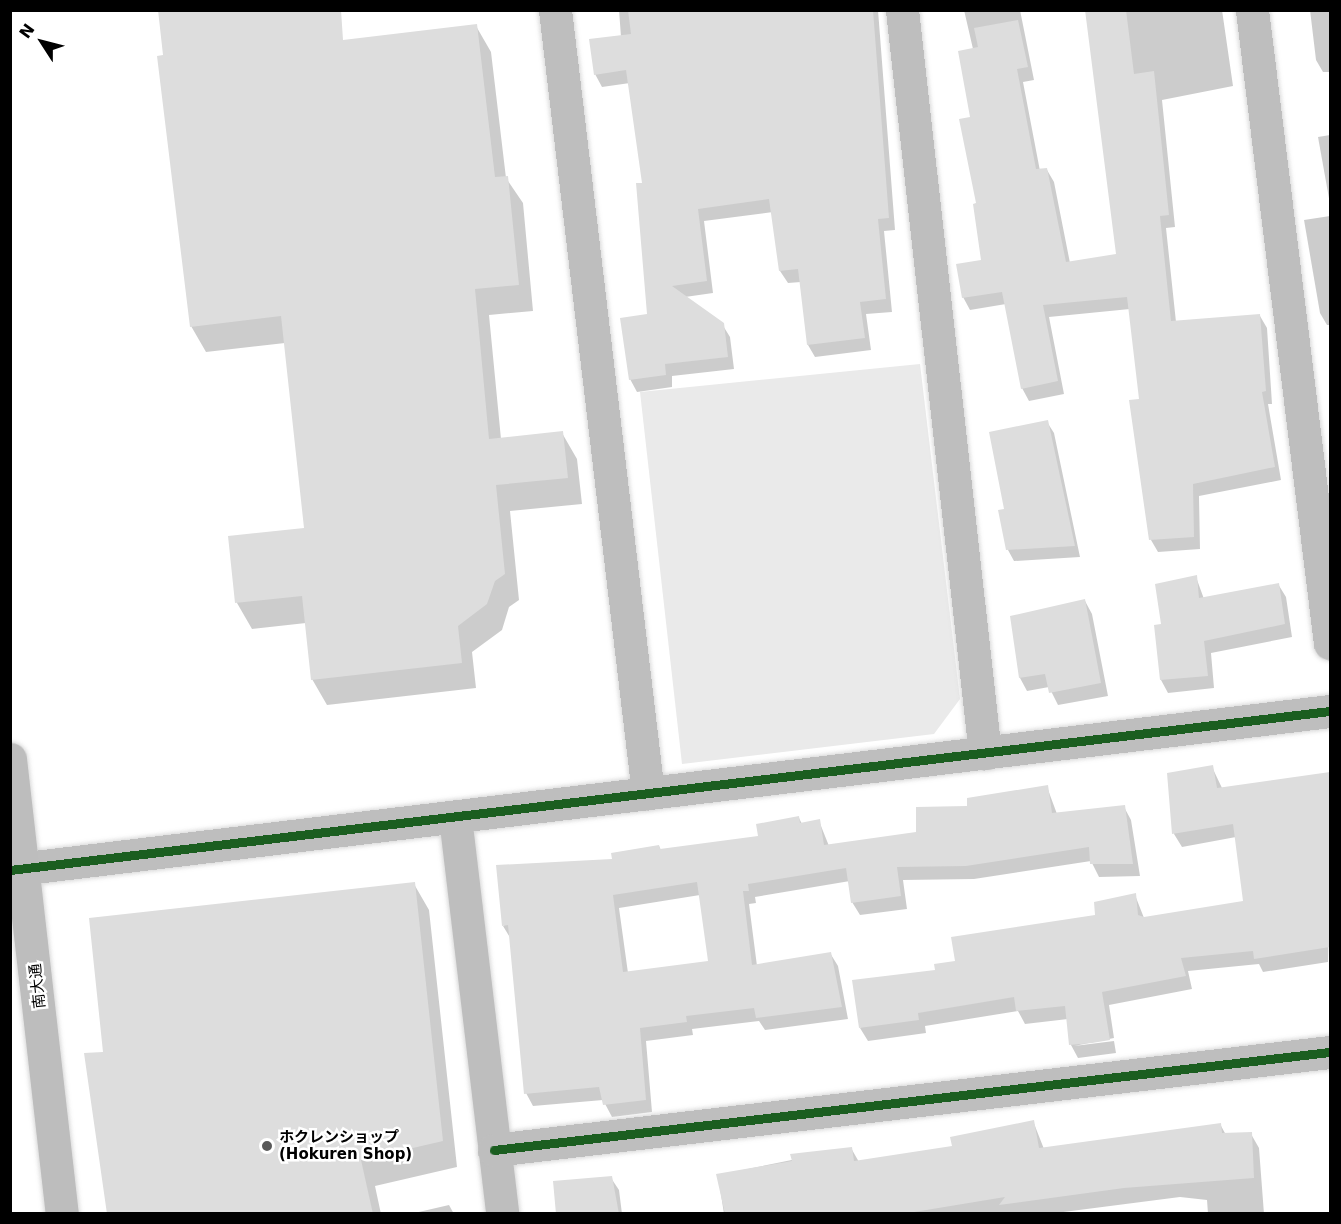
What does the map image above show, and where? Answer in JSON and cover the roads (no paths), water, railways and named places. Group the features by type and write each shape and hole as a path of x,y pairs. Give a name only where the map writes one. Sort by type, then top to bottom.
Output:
{"main road":[{"name":"南大通","path":"10,759 18,869 62,1214"}],"street":[{"path":"555,10 648,793"},
{"path":"902,10 985,753"},
{"path":"1252,10 1330,643"},
{"path":"18,869 1330,711"},
{"path":"455,817 502,1214"},
{"path":"494,1150 1330,1052"}],"place":[{"name":"ホクレンショップ (Hokuren Shop)","path":"267,1146"}]}
